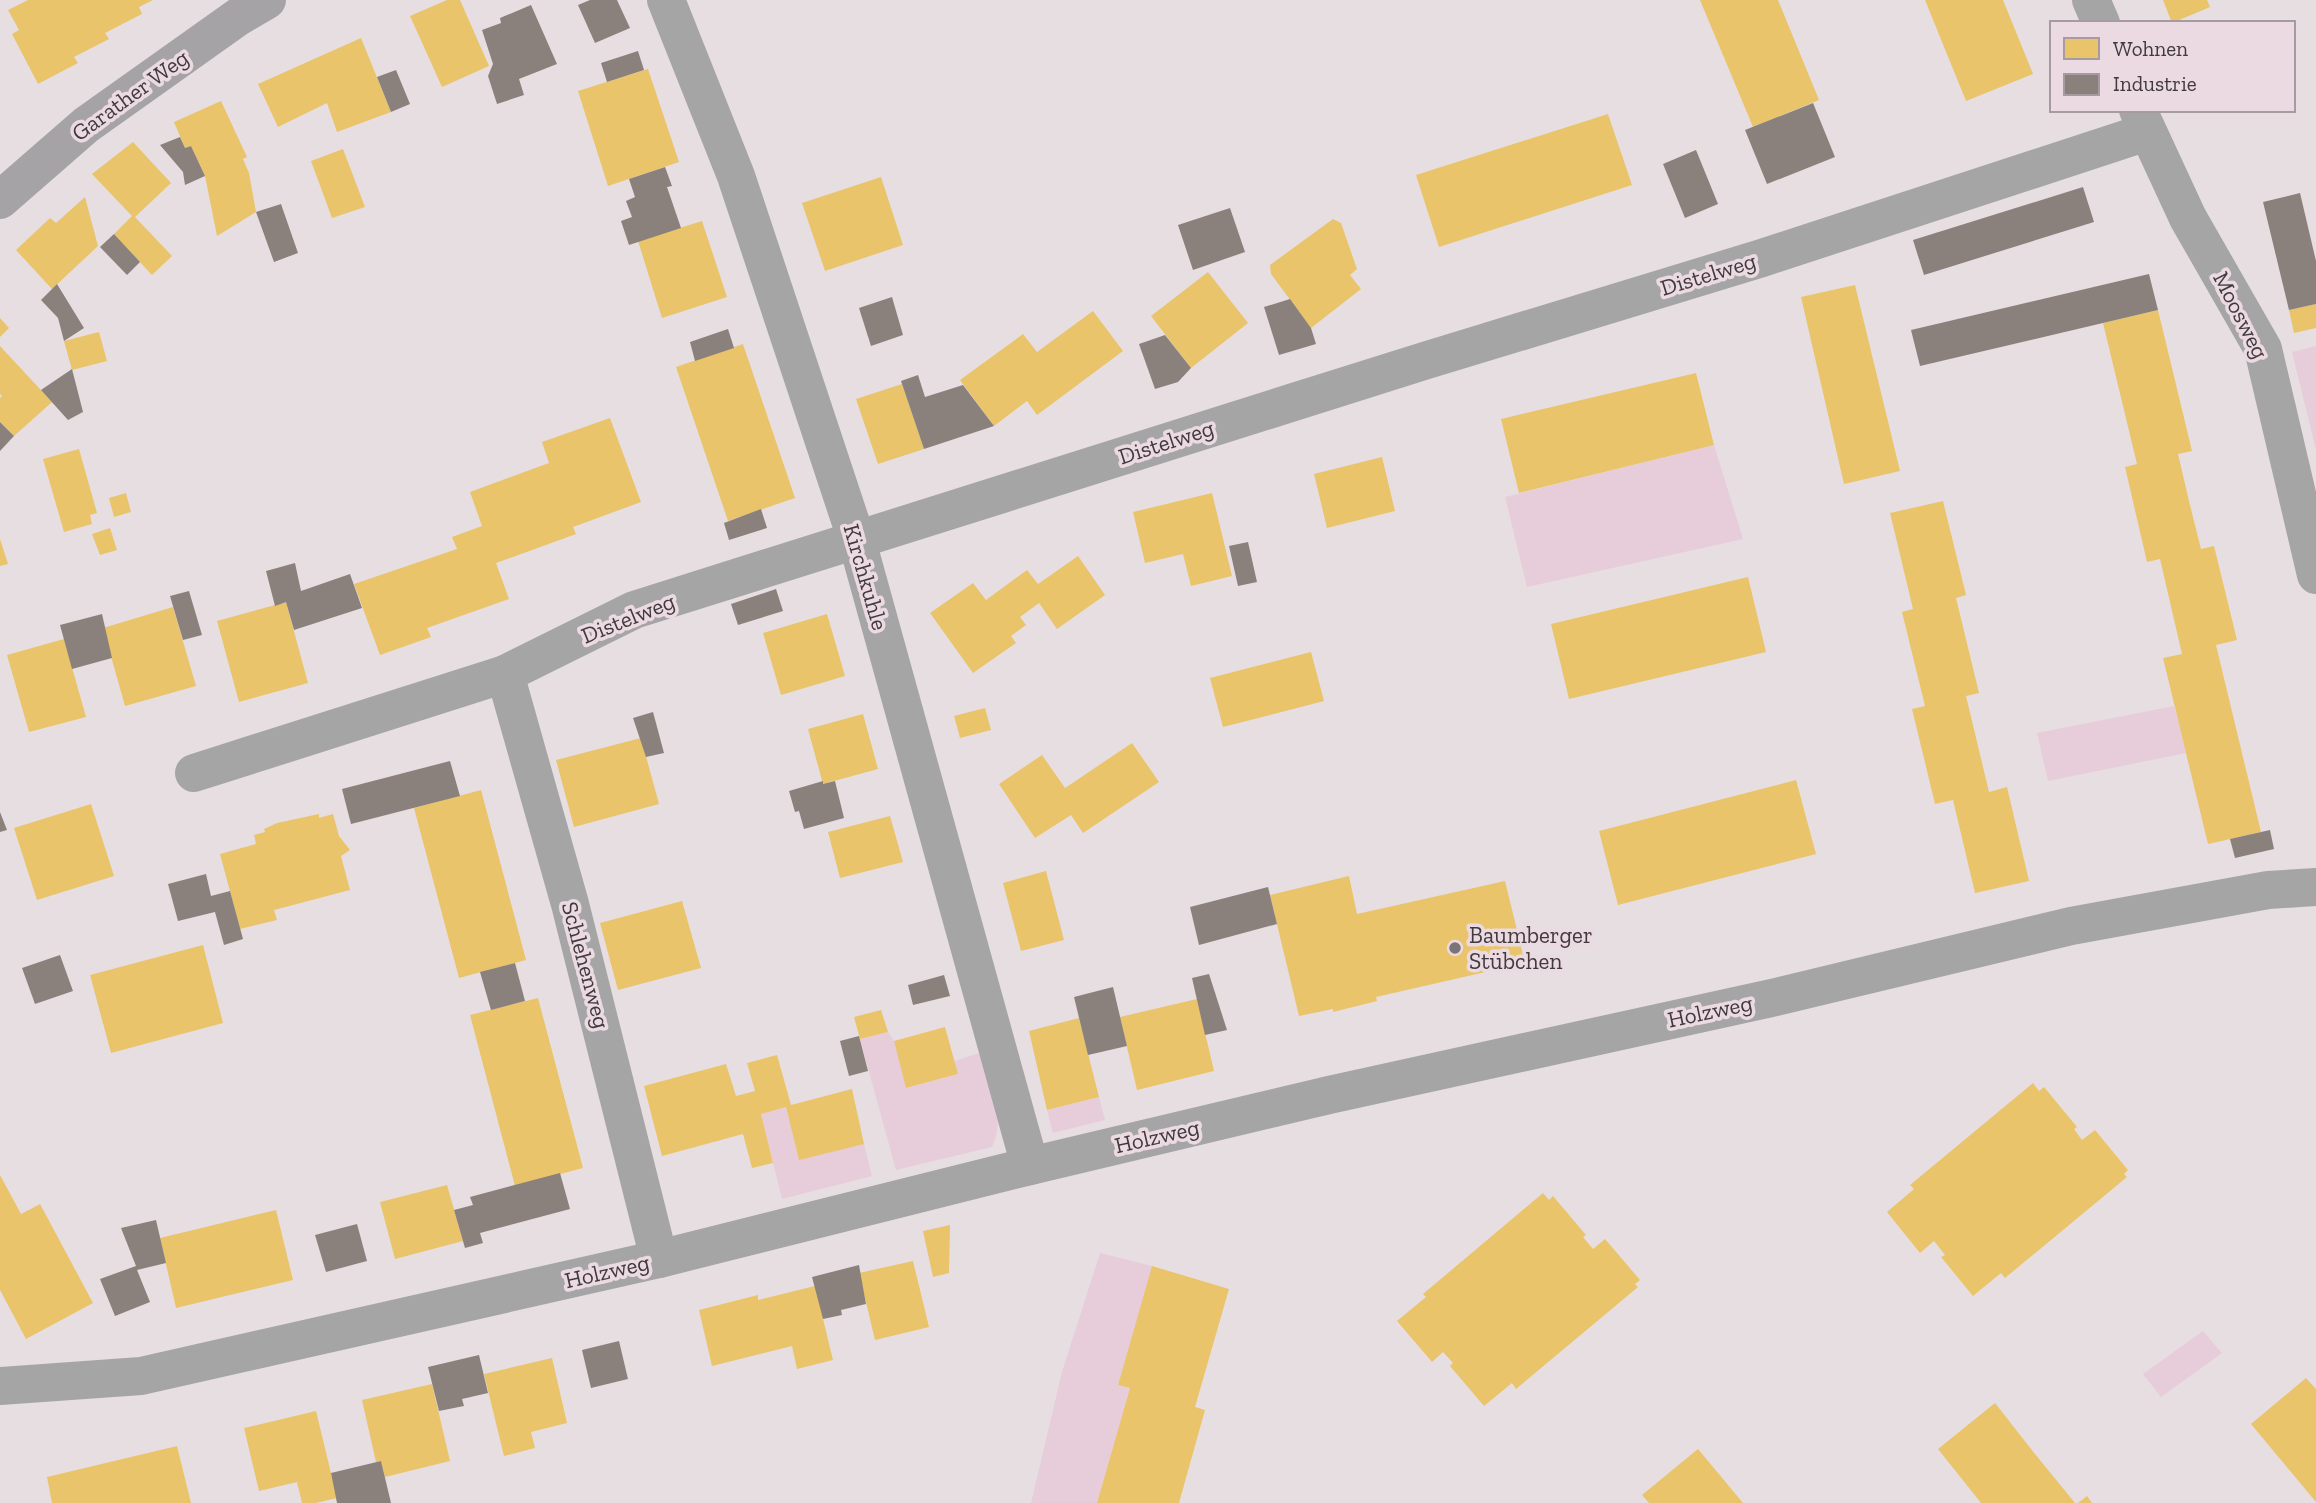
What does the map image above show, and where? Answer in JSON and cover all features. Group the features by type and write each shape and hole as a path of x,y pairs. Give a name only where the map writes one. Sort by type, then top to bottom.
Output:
{"street":[{"name":"Garather Weg","path":"0,200 86,125 267,0"},
{"name":"Kirchkuhle","path":"666,0 736,176 857,541 1030,1166"},
{"path":"2091,0 2100,21"},
{"name":"Distelweg","path":"194,774 505,674 634,610 1424,361 1774,254 2142,121"},
{"name":"Moosweg","path":"2142,121 2188,218 2263,349 2316,575"},
{"name":"Schlehenweg","path":"505,674 570,904 659,1259"},
{"name":"Holzweg","path":"0,1386 141,1376 659,1259 1030,1166 1329,1095 1776,997 2071,926 2268,890 2316,887"}],"shaded area":[{"path":"2316,346 2316,450 2292,352"},
{"path":"1714,445 1743,539 1527,587 1505,497"},
{"path":"2174,706 2186,753 2048,781 2037,733"},
{"path":"888,1032 894,1041 907,1088 958,1074 954,1061 980,1053 997,1112 998,1124 992,1147 896,1170 860,1039"},
{"path":"1099,1097 1105,1120 1053,1133 1047,1110"},
{"path":"786,1107 799,1159 864,1144 872,1176 782,1199 761,1114"},
{"path":"1100,1253 1152,1266 1118,1385 1130,1388 1097,1503 1031,1503 1062,1372"},
{"path":"2203,1331 2222,1353 2161,1397 2143,1374"}],"building: Wohnen":[{"path":"28,0 153,0 139,7 142,14 105,33 109,39 74,57 78,63 38,84 12,34 19,30 8,10"},
{"path":"447,0 460,0 489,66 442,87 410,16"},
{"path":"1700,0 1778,0 1819,100 1753,127"},
{"path":"1925,0 2003,0 2033,74 1966,101"},
{"path":"2163,0 2207,0 2210,7 2171,21"},
{"path":"361,38 391,112 337,132 327,103 278,127 258,84"},
{"path":"648,69 679,162 608,186 578,91"},
{"path":"221,101 247,157 243,159 249,173 256,212 217,236 205,176 191,146 185,148 174,122"},
{"path":"1608,114 1632,185 1439,247 1416,175"},
{"path":"133,142 171,183 135,217 172,256 152,275 114,234 132,216 92,174"},
{"path":"343,149 365,207 332,218 311,161"},
{"path":"881,177 903,245 825,271 802,203"},
{"path":"85,197 98,246 52,289 16,250 50,218 56,223"},
{"path":"1333,219 1341,223 1357,269 1350,275 1361,289 1311,328 1271,274 1270,265"},
{"path":"702,221 727,297 662,318 638,241"},
{"path":"1208,272 1248,323 1191,368 1151,316"},
{"path":"1855,285 1900,471 1844,484 1801,297"},
{"path":"2316,304 2316,328 2294,333 2289,310"},
{"path":"2158,310 2192,451 2178,454 2189,501 2201,549 2214,546 2237,640 2216,645 2261,832 2208,844 2163,658 2182,654 2160,559 2147,562 2125,467 2137,464 2103,323"},
{"path":"1093,311 1123,351 1037,415 1027,401 994,426 960,380 1023,334 1037,352"},
{"path":"0,318 9,328 0,337"},
{"path":"99,332 107,361 72,370 64,341"},
{"path":"743,344 795,498 728,521 676,367"},
{"path":"0,346 52,402 14,436 0,422"},
{"path":"1696,373 1714,445 1519,493 1501,419"},
{"path":"902,384 924,449 878,464 856,399"},
{"path":"610,418 641,502 573,527 576,534 496,563 509,599 427,628 431,637 380,655 354,584 457,549 452,537 482,526 470,492 549,463 542,442"},
{"path":"79,449 97,513 90,515 92,524 64,532 43,459"},
{"path":"1382,457 1395,511 1327,528 1314,474"},
{"path":"126,493 131,512 114,517 109,498"},
{"path":"1212,493 1232,576 1191,586 1183,554 1145,563 1133,512"},
{"path":"1943,501 1966,595 1956,598 1979,693 1966,696 1989,792 2007,787 2029,881 1975,893 1953,800 1935,804 1912,709 1925,706 1902,612 1913,609 1890,513"},
{"path":"110,528 117,550 100,555 92,534"},
{"path":"0,539 8,564 0,566"},
{"path":"1078,556 1105,595 1057,629 1039,603 1020,617 1026,625 1011,636 1016,643 973,673 930,613 973,583 986,600 1027,570 1038,584"},
{"path":"1748,577 1766,652 1569,699 1551,624"},
{"path":"286,602 308,683 239,702 217,621"},
{"path":"173,607 196,686 125,706 103,628"},
{"path":"827,614 845,676 781,695 763,633"},
{"path":"64,639 86,717 29,732 7,655"},
{"path":"1311,652 1324,701 1223,727 1210,678"},
{"path":"985,708 991,730 960,738 954,716"},
{"path":"863,714 878,769 823,784 808,729"},
{"path":"641,738 659,804 574,827 556,760"},
{"path":"1132,743 1159,782 1083,833 1071,815 1035,838 999,784 1042,755 1065,788"},
{"path":"1796,780 1816,854 1618,905 1599,831"},
{"path":"481,790 526,960 459,978 414,808"},
{"path":"91,804 114,876 37,900 14,828"},
{"path":"319,814 319,818 333,814 339,836 350,850 341,856 350,890 274,910 277,920 240,929 220,854 256,844 254,835 265,832 264,829 277,823"},
{"path":"890,816 903,862 840,878 828,832"},
{"path":"1046,871 1064,940 1021,951 1003,883"},
{"path":"1349,876 1357,914 1505,881 1525,963 1376,997 1377,1001 1333,1012 1333,1009 1299,1016 1270,895"},
{"path":"682,901 701,968 618,990 600,923"},
{"path":"203,945 223,1023 111,1053 90,975"},
{"path":"538,998 583,1168 515,1186 470,1015"},
{"path":"1197,999 1214,1071 1137,1090 1120,1017"},
{"path":"881,1010 888,1032 860,1039 854,1017"},
{"path":"1079,1018 1099,1097 1047,1110 1029,1031"},
{"path":"945,1027 958,1074 906,1088 894,1041"},
{"path":"777,1055 791,1105 852,1089 864,1144 799,1160 786,1107 761,1114 773,1163 752,1168 743,1134 662,1156 644,1086 726,1064 736,1096 755,1091 747,1063"},
{"path":"2033,1083 2039,1091 2044,1087 2077,1127 2074,1129 2082,1140 2095,1130 2128,1170 2124,1174 2127,1177 2005,1278 2001,1273 1973,1296 1941,1257 1945,1255 1934,1241 1920,1253 1887,1212 1914,1189 1910,1185"},
{"path":"0,1175 21,1214 40,1204 93,1303 26,1339 0,1290"},
{"path":"447,1185 463,1241 395,1259 380,1202"},
{"path":"1543,1193 1549,1200 1553,1196 1586,1235 1583,1237 1593,1249 1605,1239 1640,1280 1635,1284 1638,1287 1516,1389 1512,1383 1484,1406 1450,1366 1453,1363 1443,1352 1432,1362 1397,1321 1426,1297 1423,1294"},
{"path":"276,1210 293,1280 176,1308 160,1238"},
{"path":"950,1225 949,1273 933,1277 923,1231"},
{"path":"913,1261 929,1327 875,1340 859,1273"},
{"path":"1152,1266 1229,1289 1195,1407 1205,1410 1179,1503 1097,1503 1130,1388 1118,1385"},
{"path":"815,1286 833,1360 797,1369 792,1346 712,1366 699,1310 758,1295 758,1300"},
{"path":"552,1358 567,1423 531,1432 535,1448 504,1456 484,1374"},
{"path":"2306,1378 2316,1389 2316,1502 2251,1424"},
{"path":"432,1384 450,1461 385,1477 381,1461 376,1462 362,1400"},
{"path":"1995,1403 2075,1503 1981,1503 1938,1449"},
{"path":"316,1411 337,1498 302,1503 297,1482 259,1491 244,1428"},
{"path":"177,1446 191,1503 52,1503 47,1477"},
{"path":"1698,1449 1743,1503 1649,1503 1642,1495"},
{"path":"2087,1496 2092,1503 2078,1503"}],"building: Industrie":[{"path":"590,0 617,0 630,28 595,43 578,5"},
{"path":"531,5 557,64 519,79 524,95 497,104 488,76 493,64 482,30 501,23 500,18"},
{"path":"638,51 644,70 607,82 601,63"},
{"path":"396,70 410,104 391,112 377,77"},
{"path":"1813,103 1835,157 1767,184 1745,130"},
{"path":"180,137 185,148 191,146 205,176 185,185 183,172 160,145"},
{"path":"1696,150 1718,204 1685,218 1663,164"},
{"path":"665,167 672,186 667,187 681,228 629,245 621,221 632,217 626,201 635,197 629,179"},
{"path":"2083,187 2094,222 1924,275 1913,240"},
{"path":"2300,193 2316,261 2316,304 2289,310 2263,202"},
{"path":"281,204 298,253 274,262 256,212"},
{"path":"1230,208 1245,252 1193,270 1178,225"},
{"path":"114,234 140,262 127,275 100,247"},
{"path":"2149,274 2158,310 1920,366 1911,330"},
{"path":"57,284 84,328 64,341 58,318 41,300"},
{"path":"892,297 903,335 871,346 859,308"},
{"path":"1290,299 1311,328 1316,344 1279,355 1264,307"},
{"path":"728,329 734,348 695,361 690,342"},
{"path":"1165,335 1191,368 1178,382 1155,389 1139,344"},
{"path":"72,369 83,412 68,420 41,390"},
{"path":"918,375 925,397 963,385 994,426 924,449 901,381"},
{"path":"0,422 14,436 0,451"},
{"path":"761,509 767,528 729,540 724,523"},
{"path":"1248,542 1257,582 1238,586 1229,546"},
{"path":"295,563 301,591 350,574 362,608 294,630 286,602 275,606 266,571"},
{"path":"776,589 783,611 738,625 731,604"},
{"path":"189,591 202,635 183,640 170,596"},
{"path":"102,614 112,658 72,669 60,625"},
{"path":"653,712 664,753 646,757 633,718"},
{"path":"450,761 460,796 351,824 342,789"},
{"path":"823,781 823,784 835,781 844,818 804,829 799,811 795,812 789,791"},
{"path":"0,812 7,830 0,832"},
{"path":"2270,830 2274,849 2235,858 2230,839"},
{"path":"206,874 211,896 230,891 243,939 224,945 215,912 178,921 168,884"},
{"path":"1268,887 1277,924 1199,945 1190,907"},
{"path":"60,955 73,991 35,1004 22,968"},
{"path":"515,963 525,1001 491,1010 480,972"},
{"path":"1209,974 1227,1030 1205,1035 1192,978"},
{"path":"944,975 950,996 913,1005 908,985"},
{"path":"1113,987 1127,1046 1088,1055 1074,997"},
{"path":"859,1036 868,1071 849,1076 840,1041"},
{"path":"560,1173 570,1209 480,1233 483,1243 465,1248 454,1210 473,1205 470,1197"},
{"path":"156,1220 166,1263 137,1270 150,1302 115,1316 100,1279 136,1266 121,1228"},
{"path":"357,1224 367,1261 326,1272 315,1235"},
{"path":"859,1265 866,1304 841,1310 842,1315 823,1319 812,1277"},
{"path":"619,1341 628,1379 591,1388 582,1350"},
{"path":"479,1355 488,1393 462,1399 464,1406 439,1411 428,1367"},
{"path":"381,1461 391,1503 337,1503 331,1473"}],"place":[{"name":"Baumberger Stübchen","path":"1455,948"}]}
